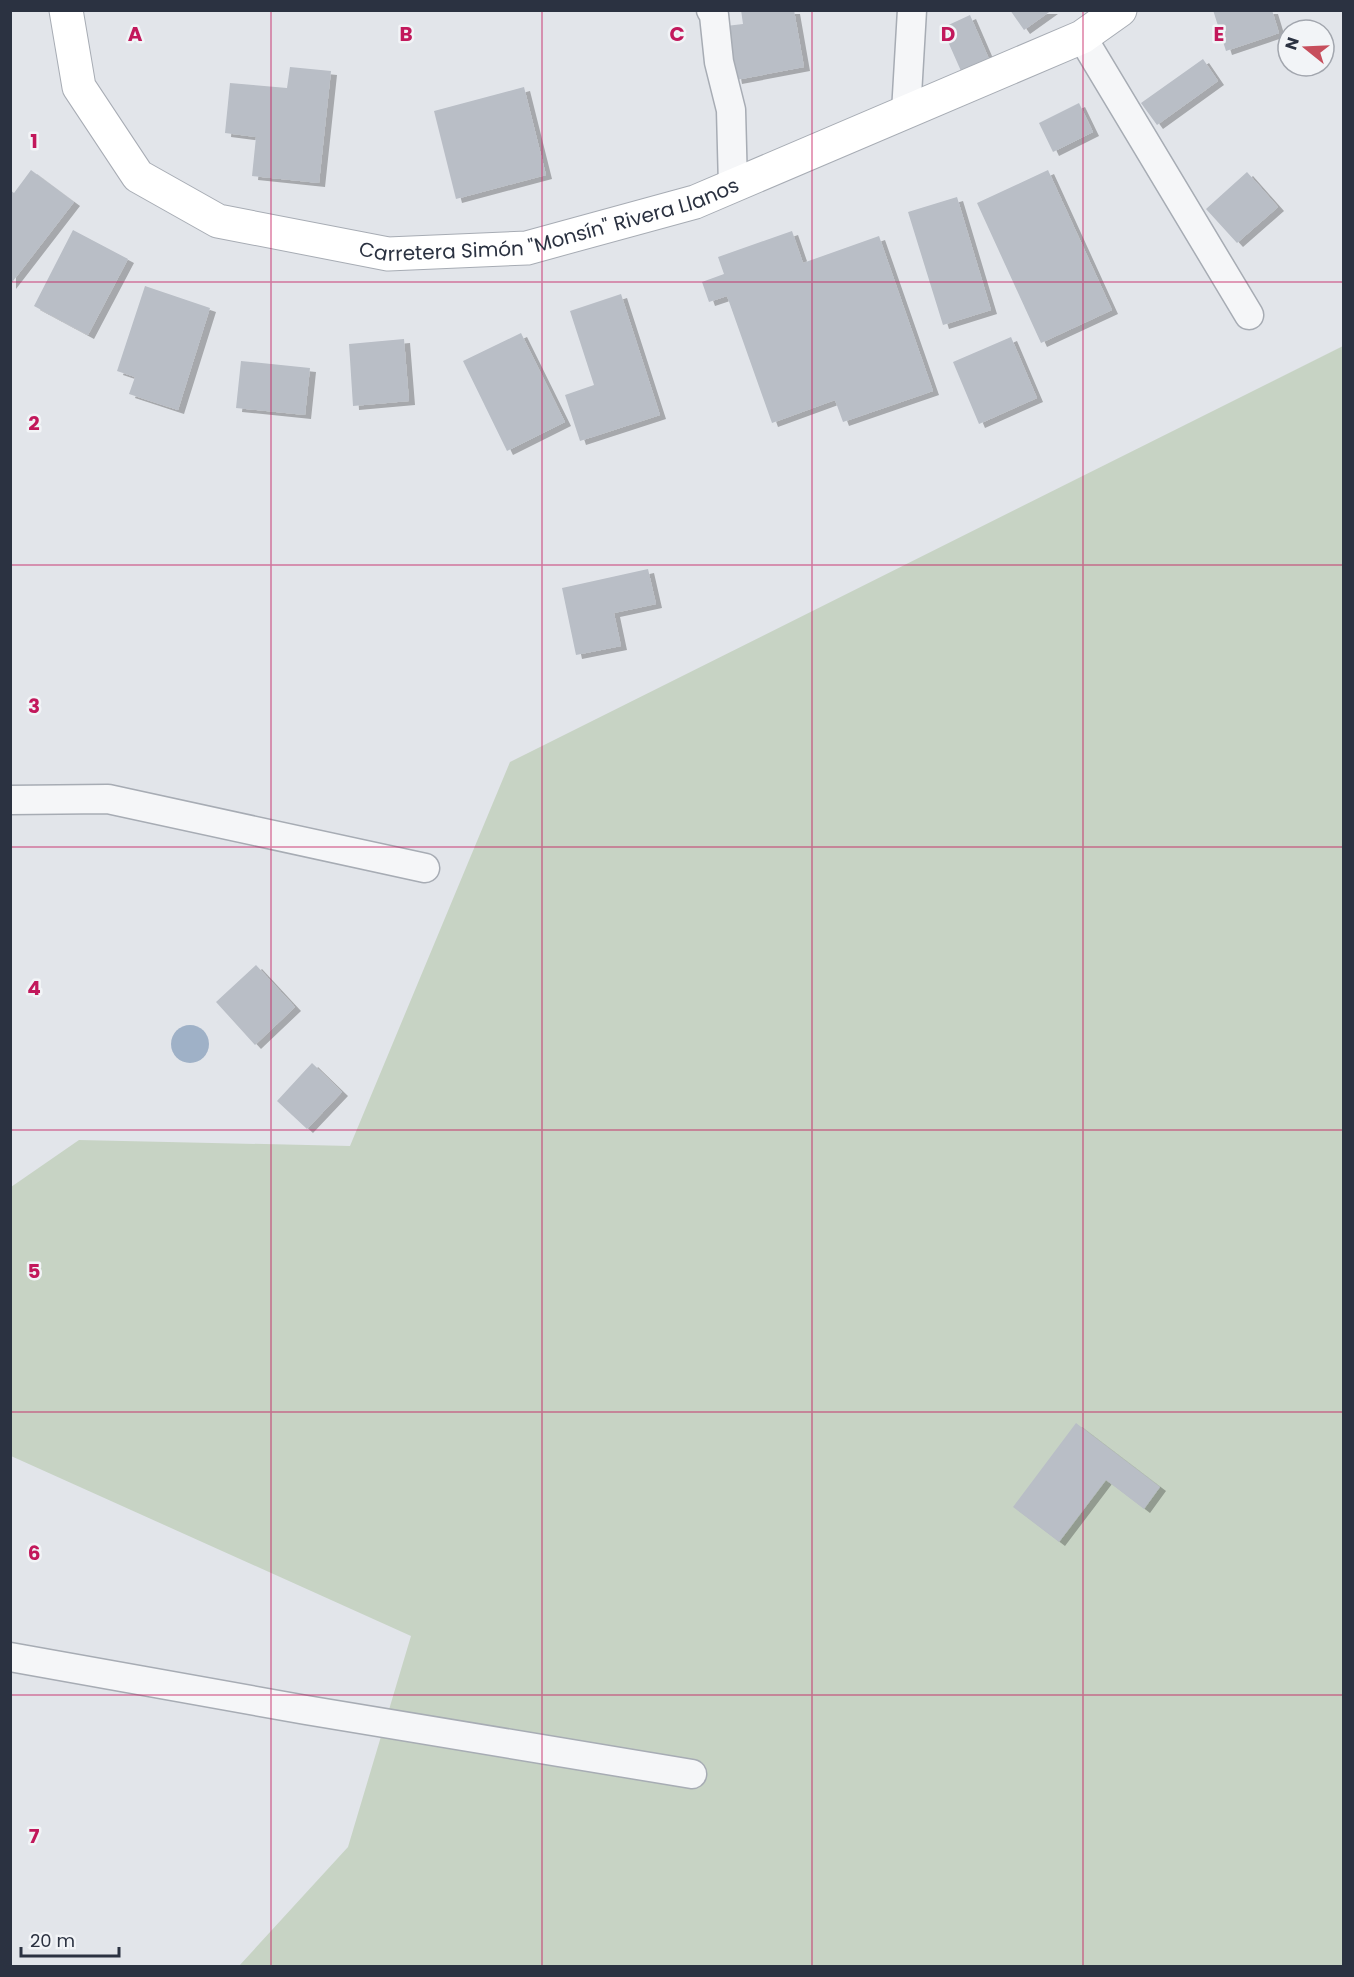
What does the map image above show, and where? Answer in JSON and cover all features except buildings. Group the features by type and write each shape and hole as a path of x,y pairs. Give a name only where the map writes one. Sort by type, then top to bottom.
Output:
{"street":[{"name":"Carretera Simón \"Monsín\" Rivera Llanos","path":"66,10 79,87 138,176 218,221 388,254 527,248 695,202 1082,37 1120,10"},
{"path":"711,10 714,15 719,62 731,110 733,186"},
{"path":"906,112 912,10"},
{"path":"1082,37 1249,315"},
{"path":"10,800 108,799 425,868"},
{"path":"10,1657 306,1710 692,1774"}],"green space":[{"path":"1343,346 1343,1966 239,1966 348,1847 411,1636 11,1456 11,1187 79,1140 350,1146 510,762"}],"water":[{"path":"190,1025 204,1030 209,1044 204,1058 190,1063 176,1058 171,1044 176,1030"}]}
